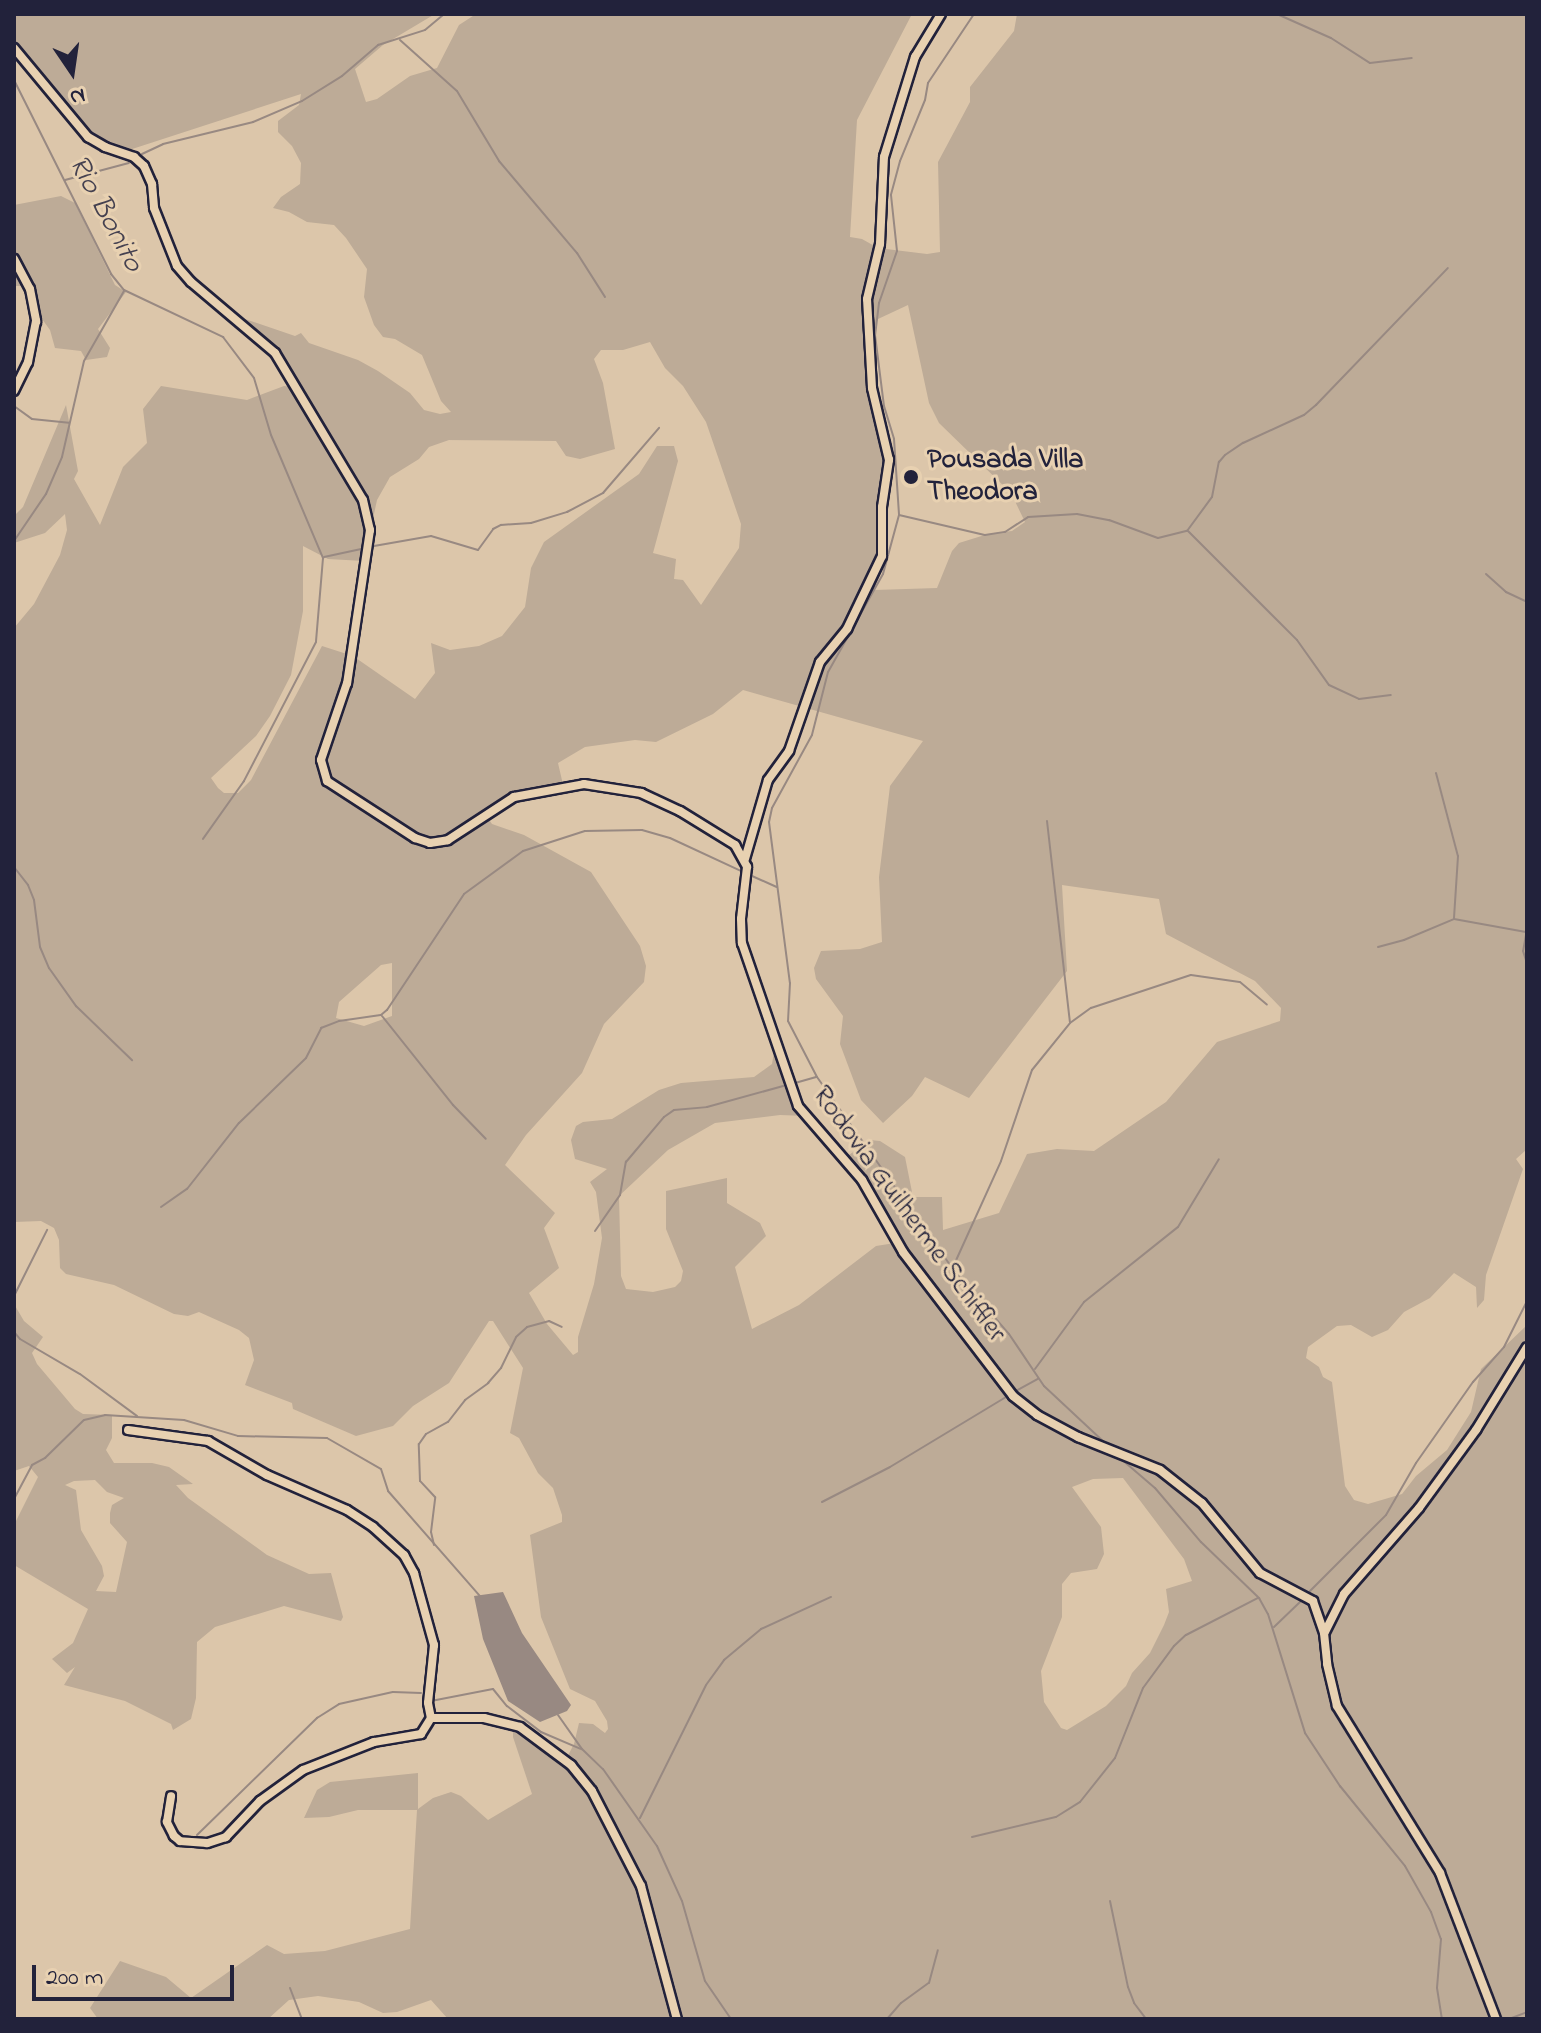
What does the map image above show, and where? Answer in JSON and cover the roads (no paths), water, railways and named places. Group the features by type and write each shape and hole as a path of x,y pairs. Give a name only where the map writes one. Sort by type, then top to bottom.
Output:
{"street":[{"name":"Rodovia Guilherme Schiffler","path":"941,14 915,57 884,157 880,244 867,299 872,388 889,460 882,507 882,556 847,629 820,662 789,751 768,780 745,860 742,943 798,1106 862,1180 903,1252 1013,1396 1037,1415 1078,1437 1134,1457 1172,1478 1202,1503 1260,1573 1313,1601 1324,1633 1327,1664 1337,1706 1440,1873 1496,2019"},
{"path":"14,48 88,137 100,145 134,157 144,166 152,184 157,216 177,266 191,282 275,353 363,500 370,530 347,683 321,760 324,776 333,787 415,838 440,843 526,793 584,784 615,786 641,793 680,811 729,840 745,860"},
{"path":"14,259 30,289 36,321 28,362 14,391"},
{"path":"1324,1633 1344,1594 1419,1508 1476,1430 1527,1347"},
{"path":"128,1430 208,1441 267,1475 347,1510 373,1527 404,1555 418,1584 434,1645 428,1703 431,1718 421,1734 374,1742 303,1770 260,1801 233,1832 217,1841 197,1844 174,1836 167,1822 171,1796"},
{"path":"431,1718 484,1718 520,1727 571,1765 592,1791 641,1886 677,2019"}],"waterway":[{"path":"142,154 163,144 253,122 302,101 342,76 378,45 425,30 444,14"},
{"path":"974,14 928,83 925,100 900,161 891,195 897,251 879,303 875,335 884,406 894,439 899,515 883,574 828,672 812,735 772,808 769,822 790,983 788,1021 817,1077 952,1268 1009,1334 1044,1386 1104,1442"},
{"path":"1277,14 1331,38 1370,63 1412,58"},
{"path":"400,40 457,91 499,161 577,253 605,297"},
{"path":"14,80 111,274 124,290 223,337 254,378 271,435 323,558 316,642 244,781 203,839"},
{"path":"65,180 129,163"},
{"path":"899,515 985,535 1005,532 1028,517 1077,514 1109,520 1158,538 1187,531 1212,497 1219,462 1225,455 1243,443 1304,415 1316,405 1448,268"},
{"name":"Rio Bonito","path":"14,541 46,494 62,457 84,361 124,291"},
{"path":"14,406 32,419 69,423"},
{"path":"374,546 431,536 478,550 493,529 501,525 531,523 567,512 603,493 659,428"},
{"path":"1188,531 1297,640 1329,685 1359,699 1391,695"},
{"path":"324,557 361,549"},
{"path":"1486,574 1506,592 1527,602"},
{"path":"1436,773 1458,856 1454,918"},
{"path":"1047,821 1070,1022"},
{"path":"161,1207 187,1189 239,1123 306,1058 321,1028 339,1021 381,1015 387,1010 464,894 523,851 585,831 642,830 670,838 741,871"},
{"path":"14,867 28,885 34,900 40,947 49,968 76,1006 132,1060"},
{"path":"752,876 777,887"},
{"path":"1378,947 1404,940 1454,919 1526,932"},
{"path":"1527,929 1523,951 1527,963"},
{"path":"953,1267 1001,1161 1032,1070 1070,1023 1091,1008 1191,975 1240,982 1267,1005"},
{"path":"382,1016 453,1105 486,1139"},
{"path":"795,1083 816,1077"},
{"path":"595,1231 620,1195 626,1162 664,1117 674,1110 707,1107 783,1086"},
{"path":"1035,1369 1084,1302 1178,1227 1219,1159"},
{"path":"14,1296 47,1230"},
{"path":"1310,1591 1386,1515 1416,1463 1473,1382 1504,1347 1527,1301"},
{"path":"434,1545 431,1532 435,1497 420,1481 419,1444 426,1434 448,1422 465,1400 488,1383 501,1368 516,1337 527,1327 549,1321 562,1327"},
{"path":"14,1332 20,1339 80,1374 137,1416"},
{"path":"1016,1391 1038,1379"},
{"path":"822,1502 890,1467 1006,1397"},
{"path":"14,1499 32,1465 45,1458 84,1420 105,1415 184,1420 238,1436 327,1438 381,1469 388,1491 480,1596"},
{"path":"1120,1458 1155,1488 1201,1542 1259,1598 1268,1614 1305,1733 1340,1786 1405,1866 1431,1912 1441,1939 1437,1988 1442,2019"},
{"path":"640,1818 706,1685 724,1660 761,1629 831,1597"},
{"path":"972,1837 1056,1817 1080,1802 1115,1758 1143,1688 1174,1646 1186,1635 1258,1598"},
{"path":"1274,1627 1302,1600"},
{"path":"431,1701 493,1689 507,1706 541,1732 581,1749"},
{"path":"197,1835 317,1718 339,1704 393,1692 421,1693"},
{"path":"558,1715 582,1749 603,1769 657,1846 682,1901 705,1981 731,2019"},
{"path":"1110,1901 1128,1987 1134,2003 1146,2019"},
{"path":"887,2019 901,2003 929,1983 938,1950"},
{"path":"290,1988 302,2019"},
{"path":"1509,2019 1527,2012"}],"place":[{"name":"Pousada Villa Theodora","path":"911,477"}]}
